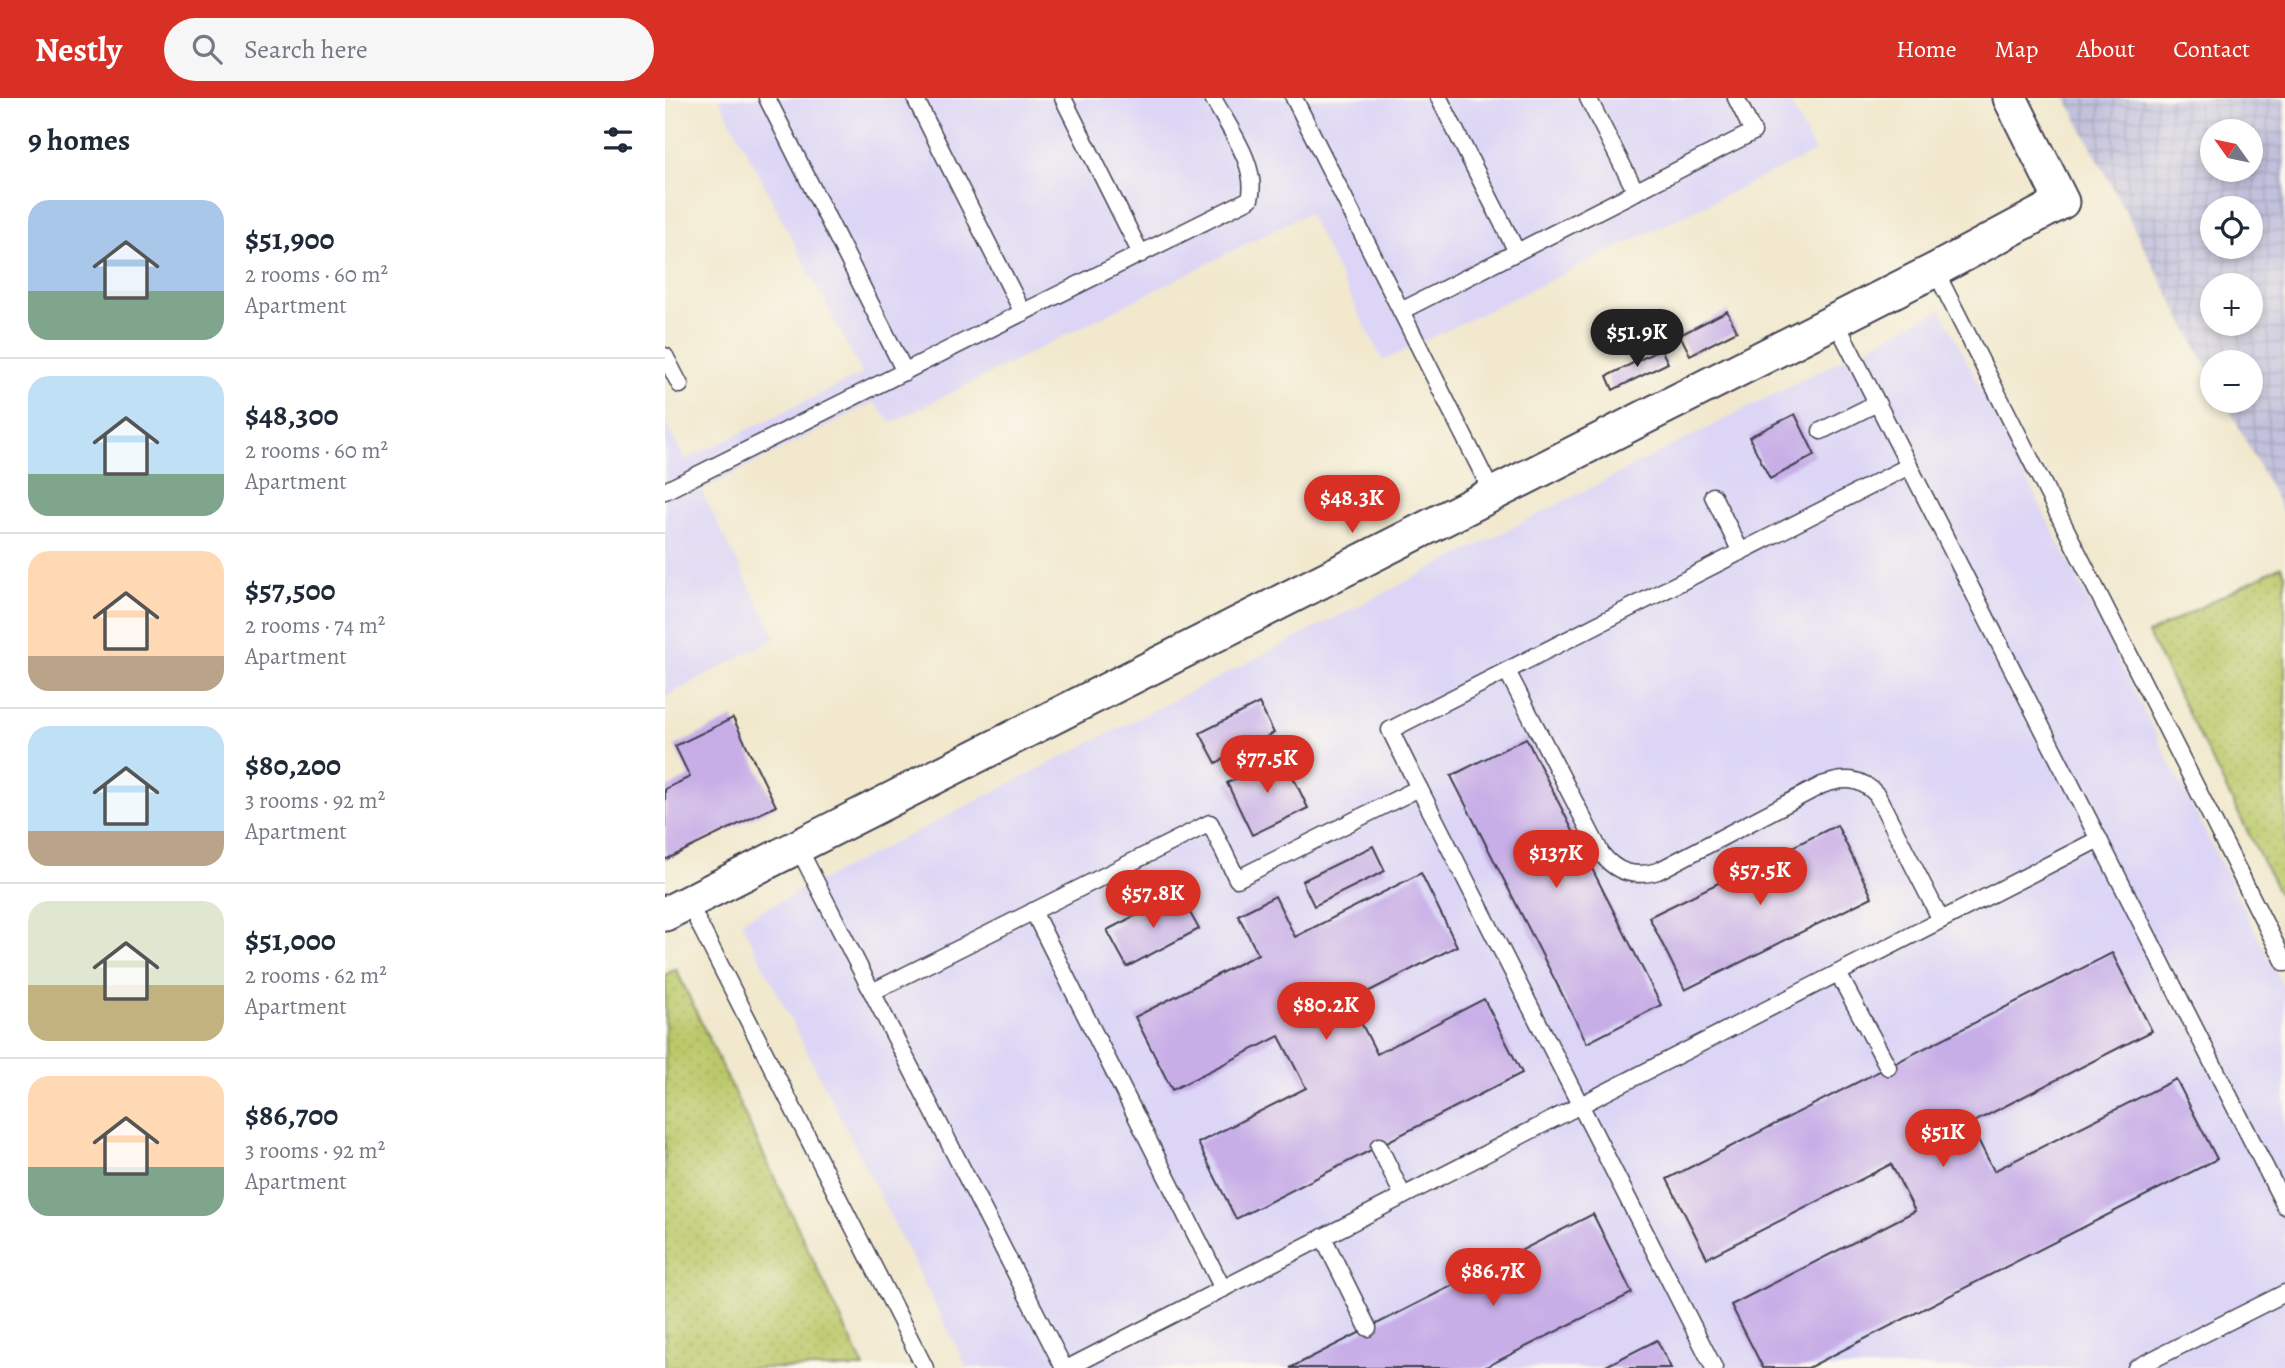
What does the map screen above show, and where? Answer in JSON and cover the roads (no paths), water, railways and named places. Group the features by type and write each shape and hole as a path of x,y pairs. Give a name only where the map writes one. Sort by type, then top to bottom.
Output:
{"street":[{"path":"677,908 1935,270 2062,202 2010,98"}],"lane":[{"path":"767,98 905,372"},
{"path":"915,98 1023,313"},
{"path":"1063,98 1141,254"},
{"path":"665,491 1250,200 1254,185 1250,170 1213,98"},
{"path":"1294,98 1493,494"},
{"path":"1439,98 1517,252"},
{"path":"1588,98 1636,192"},
{"path":"1401,311 1753,132 1736,98"},
{"path":"1935,270 2285,963"},
{"path":"1835,320 2285,1206"},
{"path":"665,356 680,385"},
{"path":"1821,431 1877,403"},
{"path":"1714,1368 1390,730 1909,466"},
{"path":"1713,496 1741,552"},
{"path":"1507,671 1601,853 1619,869 1642,875 1658,871 1822,785 1848,779 1864,784 1877,795 1941,920"},
{"path":"872,992 1210,823 1237,879 1419,788"},
{"path":"798,846 1066,1368 2099,839"},
{"path":"677,908 925,1368"},
{"path":"1033,911 1223,1289"},
{"path":"1838,973 1888,1067"},
{"path":"1379,1146 1403,1196"},
{"path":"1323,1237 1368,1328"},
{"path":"2136,1368 2285,1293"}]}
